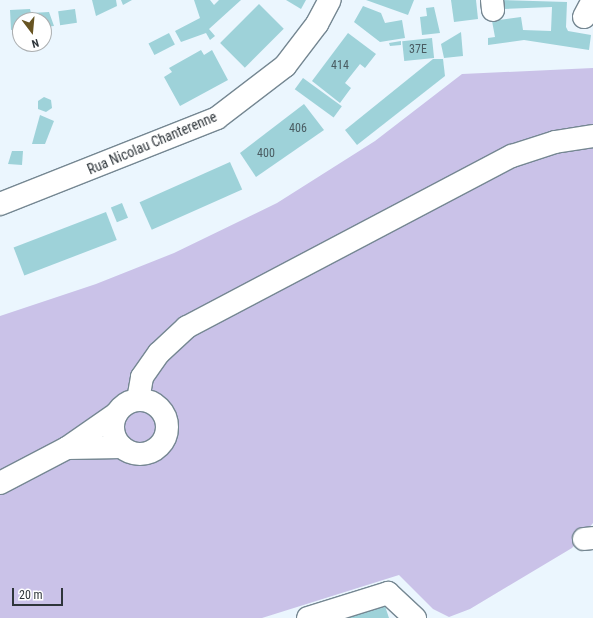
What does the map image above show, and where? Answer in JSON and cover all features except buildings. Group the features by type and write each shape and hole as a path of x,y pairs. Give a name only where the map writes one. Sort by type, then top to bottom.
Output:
{"street":[{"name":"Rua Nicolau Chanterenne","path":"0,204 217,118 285,66 317,24 330,0"},
{"path":"138,400 142,377 159,353 187,327 512,156 555,142 593,136"},
{"path":"0,483 67,448 116,414 122,407 138,400 147,401 162,411 166,419 165,437 161,444 146,454 137,454 122,447 67,448"},
{"path":"116,414 113,432 122,447"},
{"path":"308,618 388,594 415,618"}],"shaded area":[{"path":"593,68 593,523 572,548 470,609 449,617 433,609 399,575 262,618 0,618 0,316 96,284 174,253 277,203 375,141 462,74"}]}
